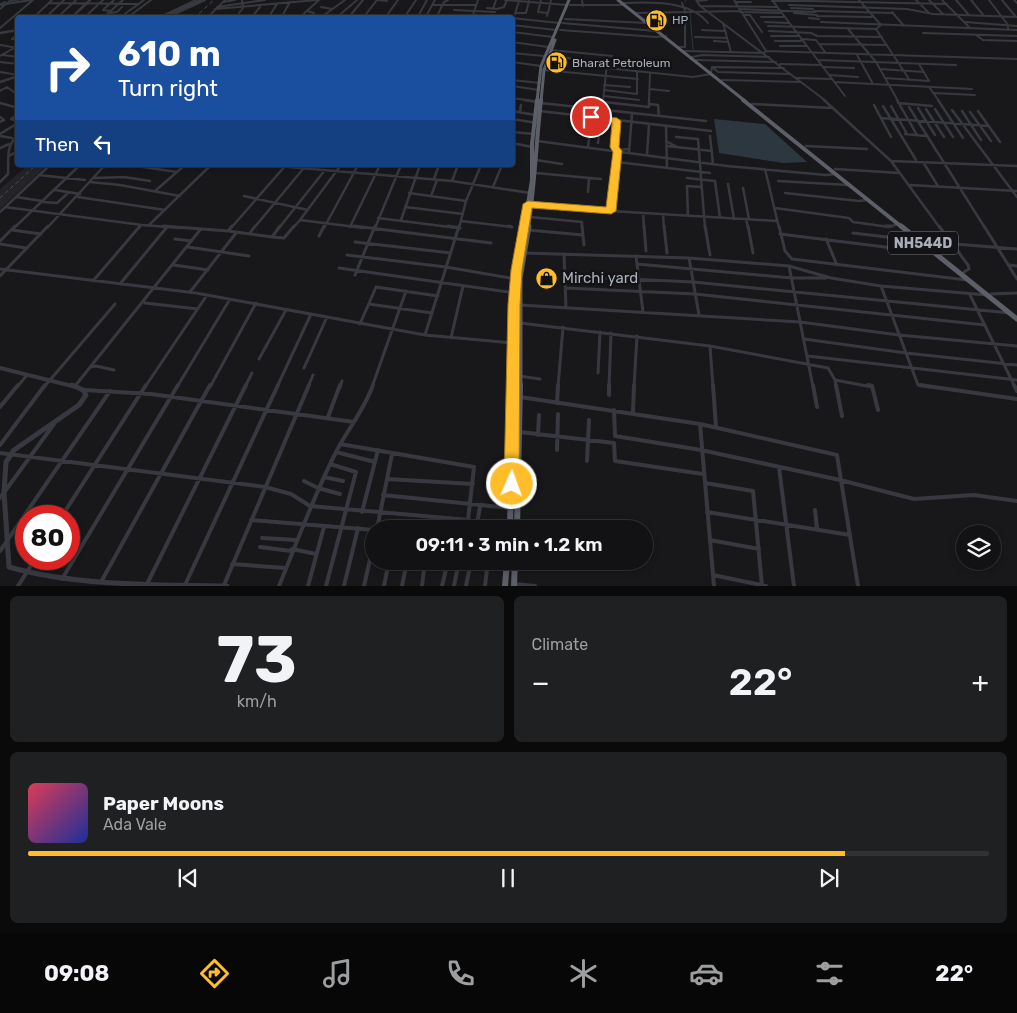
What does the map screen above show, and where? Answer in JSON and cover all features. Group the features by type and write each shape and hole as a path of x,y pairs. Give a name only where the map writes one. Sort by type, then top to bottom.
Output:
{"highway":[{"path":"549,48 562,22 569,2"},
{"name":"NH544D","path":"621,2 711,71 969,280 1017,314"},
{"name":"NH544D","path":"621,2 806,146 849,185 898,224 964,272 1017,319"},
{"path":"539,102 542,69 553,37 558,30"},
{"path":"517,520 520,432 519,323 515,293 516,278 536,173 537,123 542,69"},
{"path":"510,520 514,434 513,343 520,279 530,218 532,147 537,123"},
{"path":"505,586 506,570"},
{"path":"514,585 515,570"}],"street":[{"path":"0,9 12,0"},
{"path":"0,5 32,0"},
{"path":"0,28 32,0"},
{"path":"36,15 52,0"},
{"path":"48,15 64,0"},
{"path":"60,15 76,0"},
{"path":"74,15 90,0"},
{"path":"87,15 103,0"},
{"path":"104,9 114,0"},
{"path":"107,15 123,0"},
{"path":"122,15 144,0"},
{"path":"131,15 152,0"},
{"path":"166,15 196,0"},
{"path":"171,15 202,0"},
{"path":"167,15 202,0"},
{"path":"209,15 224,1 234,0"},
{"path":"216,8 226,9 266,0 267,5"},
{"path":"243,5 260,6 305,0"},
{"path":"289,1 318,0"},
{"path":"302,15 318,0"},
{"path":"324,15 345,0"},
{"path":"340,15 357,0"},
{"path":"350,15 363,0"},
{"path":"366,15 377,0 387,1"},
{"path":"387,15 398,0"},
{"path":"406,15 416,0"},
{"path":"419,15 427,0"},
{"path":"427,15 435,0"},
{"path":"437,15 442,5 448,0"},
{"path":"473,15 478,0"},
{"path":"493,9 496,0"},
{"path":"487,8 497,9 504,7 506,0 569,2 583,6 621,2 681,1 699,12 708,24"},
{"path":"514,15 519,0"},
{"path":"582,0 583,6"},
{"path":"707,0 697,0 700,6 765,52 834,108 892,161 969,267 964,272"},
{"path":"772,0 947,4"},
{"path":"772,0 845,96"},
{"path":"882,0 904,26"},
{"path":"894,0 901,9"},
{"path":"905,0 914,10"},
{"path":"916,0 928,13"},
{"path":"929,0 944,15"},
{"path":"942,0 981,39 1017,41"},
{"path":"956,0 969,15"},
{"path":"972,0 984,16"},
{"path":"988,0 1008,25 1008,30"},
{"path":"1002,0 1017,17"},
{"path":"1014,0 1017,3"},
{"path":"282,15 289,1"},
{"path":"463,5 464,1"},
{"path":"516,12 526,13 529,1"},
{"path":"540,1 538,12 548,15 551,2"},
{"path":"680,47 685,46 685,11 681,1"},
{"path":"735,1 751,2"},
{"path":"735,1 765,52"},
{"path":"808,1 825,28"},
{"path":"836,1 854,28"},
{"path":"860,1 872,17"},
{"path":"49,3 139,4"},
{"path":"270,15 277,3"},
{"path":"239,13 243,5"},
{"path":"216,8 267,5"},
{"path":"432,5 476,5"},
{"path":"451,15 456,5"},
{"path":"183,6 187,8"},
{"path":"253,15 260,6"},
{"path":"700,6 740,11 781,13"},
{"path":"790,6 814,10 840,7 890,8 944,15 1017,17"},
{"path":"321,7 332,9"},
{"path":"94,9 117,12 122,8"},
{"path":"636,13 740,11 756,8 893,13"},
{"path":"223,15 226,9"},
{"path":"494,15 497,9"},
{"path":"454,10 495,12"},
{"path":"306,11 314,13"},
{"path":"740,11 750,15 762,32"},
{"path":"794,13 875,17 881,25"},
{"path":"183,15 188,15"},
{"path":"761,17 784,17"},
{"path":"515,18 656,30"},
{"path":"809,18 881,25 1017,30"},
{"path":"562,22 594,20 647,23"},
{"path":"592,32 594,20"},
{"path":"722,22 731,52"},
{"path":"765,22 788,23"},
{"path":"964,22 1017,26"},
{"path":"515,25 558,30 665,36"},
{"path":"768,26 876,29 881,25"},
{"path":"848,28 876,62 917,135"},
{"path":"876,29 909,79"},
{"path":"0,33 15,30"},
{"path":"702,30 724,31"},
{"path":"770,31 811,33 817,36 882,37"},
{"path":"515,32 553,37"},
{"path":"923,32 1017,36"},
{"path":"772,36 798,36"},
{"path":"694,37 728,40"},
{"path":"775,41 815,39 825,53"},
{"path":"714,41 728,40"},
{"path":"1013,41 1017,45"},
{"path":"515,42 612,56"},
{"path":"819,44 887,45"},
{"path":"0,45 15,48"},
{"path":"780,46 806,46"},
{"path":"1,55 15,48"},
{"path":"685,51 811,52 1017,58"},
{"path":"515,53 586,60 586,64"},
{"path":"857,54 873,84"},
{"path":"1,55 15,57"},
{"path":"692,57 702,55 770,57"},
{"path":"564,64 565,58"},
{"path":"696,60 854,68"},
{"path":"818,60 956,65"},
{"path":"1,63 15,64"},
{"path":"515,63 542,69 638,79"},
{"path":"598,143 607,63 629,65"},
{"path":"884,78 929,81 919,64"},
{"path":"606,68 693,77 711,71 784,68"},
{"path":"880,69 924,72"},
{"path":"711,71 791,74"},
{"path":"0,72 15,75"},
{"path":"604,90 637,94 637,72"},
{"path":"604,102 649,107 650,73"},
{"path":"829,75 858,76"},
{"path":"0,84 15,77"},
{"path":"796,78 832,79"},
{"path":"515,80 540,83"},
{"path":"722,80 800,82"},
{"path":"834,82 972,89"},
{"path":"604,85 630,87"},
{"path":"515,86 539,90"},
{"path":"0,91 6,87 15,93"},
{"path":"929,87 963,138"},
{"path":"650,89 669,90"},
{"path":"933,93 974,95"},
{"path":"604,96 638,100"},
{"path":"515,98 706,121"},
{"path":"898,102 932,106"},
{"path":"0,103 15,107"},
{"path":"649,104 658,105 660,116"},
{"path":"752,104 834,108"},
{"path":"520,113 521,105"},
{"path":"874,105 892,137"},
{"path":"883,106 916,161"},
{"path":"891,106 907,134"},
{"path":"588,147 593,108"},
{"path":"909,108 1017,278"},
{"path":"918,108 935,136"},
{"path":"926,109 944,137"},
{"path":"935,109 953,137"},
{"path":"952,110 1017,197"},
{"path":"962,111 981,140"},
{"path":"515,112 591,117 711,131"},
{"path":"970,112 991,141"},
{"path":"978,112 1000,142"},
{"path":"629,153 632,113"},
{"path":"0,117 4,120 0,122"},
{"path":"881,118 988,126"},
{"path":"515,119 537,123"},
{"path":"617,121 614,147 618,150"},
{"path":"0,135 15,124"},
{"path":"647,156 649,125"},
{"path":"666,127 666,168"},
{"path":"515,132 534,134"},
{"path":"900,133 927,136"},
{"path":"0,135 15,137"},
{"path":"710,136 713,164"},
{"path":"676,137 698,139 703,217 710,255"},
{"path":"0,182 8,174 9,144 12,138"},
{"path":"537,140 713,164 826,175 835,172 901,173"},
{"path":"666,141 680,148"},
{"path":"0,148 9,144"},
{"path":"515,144 532,147"},
{"path":"666,146 712,151"},
{"path":"806,146 867,149"},
{"path":"618,150 630,148"},
{"path":"611,211 618,150"},
{"path":"9,156 15,153"},
{"path":"676,159 677,154"},
{"path":"536,160 562,164"},
{"path":"892,161 1017,166"},
{"path":"616,162 710,173"},
{"path":"923,162 938,187"},
{"path":"0,212 48,167"},
{"path":"0,242 78,167"},
{"path":"0,276 79,196 103,167"},
{"path":"146,167 177,172"},
{"path":"154,191 183,167"},
{"path":"149,225 209,167"},
{"path":"228,232 284,167"},
{"path":"250,234 303,167 319,170 436,179 530,193"},
{"path":"5,207 142,225 237,232 284,238 301,220 340,167"},
{"path":"319,236 357,167"},
{"path":"350,227 379,167"},
{"path":"355,275 400,167"},
{"path":"401,220 414,177 419,167"},
{"path":"431,196 439,167"},
{"path":"452,181 457,167"},
{"path":"425,335 460,228 466,201 480,167"},
{"path":"493,187 501,167"},
{"path":"765,169 785,251 792,259 837,266 969,280"},
{"path":"272,237 324,170"},
{"path":"536,173 601,179"},
{"path":"39,175 85,180"},
{"path":"94,178 124,177 150,180"},
{"path":"588,178 588,192"},
{"path":"687,178 715,181 720,218"},
{"path":"778,181 849,185"},
{"path":"90,182 180,196"},
{"path":"728,184 734,219"},
{"path":"688,216 687,185 701,187"},
{"path":"910,185 1017,191"},
{"path":"743,188 753,253"},
{"path":"54,190 165,210"},
{"path":"16,197 57,203 68,192"},
{"path":"409,193 466,201"},
{"path":"785,193 859,201 868,200"},
{"path":"244,196 308,210"},
{"path":"530,204 777,221"},
{"path":"405,207 463,214"},
{"path":"774,208 849,218 853,222 889,227 898,224"},
{"path":"643,213 646,252"},
{"path":"663,214 667,253"},
{"path":"378,218 460,228"},
{"path":"530,218 582,222 584,245"},
{"path":"301,220 456,240 491,242"},
{"path":"461,221 512,227"},
{"path":"92,281 142,225"},
{"path":"120,284 168,227"},
{"path":"12,230 41,234"},
{"path":"75,386 201,230"},
{"path":"528,230 583,235"},
{"path":"190,292 237,232"},
{"path":"853,233 920,241"},
{"path":"780,234 939,254 959,252"},
{"path":"175,239 192,242"},
{"path":"826,239 837,266"},
{"path":"0,242 27,248"},
{"path":"355,242 451,253"},
{"path":"954,244 1017,249"},
{"path":"188,247 249,256"},
{"path":"524,253 689,258 789,266 831,278 881,286 970,295 1017,294"},
{"path":"564,254 566,308"},
{"path":"347,255 516,278"},
{"path":"636,256 643,312"},
{"path":"689,258 700,315"},
{"path":"637,264 792,278 831,278"},
{"path":"174,265 208,270"},
{"path":"1008,265 1017,266"},
{"path":"789,266 808,356 816,407"},
{"path":"340,268 515,293"},
{"path":"0,269 230,298 425,335 513,343"},
{"path":"565,276 639,278 794,290 1010,313"},
{"path":"450,338 463,286"},
{"path":"881,286 918,385 1017,399"},
{"path":"360,324 376,287 438,296"},
{"path":"566,288 696,294 985,325"},
{"path":"279,586 318,488 340,444 367,402 406,291"},
{"path":"69,505 140,393 207,295"},
{"path":"970,295 1017,391"},
{"path":"62,579 230,298"},
{"path":"144,302 198,309"},
{"path":"100,584 256,303"},
{"path":"0,445 49,380 115,304"},
{"path":"369,304 432,313"},
{"path":"517,305 800,322 899,335 1017,346"},
{"path":"259,359 286,310"},
{"path":"185,585 311,314"},
{"path":"304,368 327,317"},
{"path":"519,323 611,332 710,346 828,368 835,380 842,416"},
{"path":"556,403 563,327"},
{"path":"598,374 600,332"},
{"path":"609,395 611,332"},
{"path":"633,413 637,336"},
{"path":"804,339 906,353 1017,365"},
{"path":"710,346 716,427"},
{"path":"808,356 1017,380"},
{"path":"90,367 96,366 114,370"},
{"path":"1,370 75,386 83,390 170,396 354,422"},
{"path":"146,585 252,373"},
{"path":"0,407 27,375"},
{"path":"83,390 86,395 79,405 11,454 5,466 4,492 9,567 26,573 100,584 225,585 232,564 313,375"},
{"path":"519,376 540,379"},
{"path":"835,380 872,386 878,410"},
{"path":"328,417 342,381"},
{"path":"0,551 110,391"},
{"path":"519,397 700,424 837,455 858,586"},
{"path":"614,410 615,436 701,450 840,480 914,500 974,495 1017,501"},
{"path":"538,435 539,414"},
{"path":"557,450 558,414"},
{"path":"587,461 589,420"},
{"path":"0,498 33,455 55,422"},
{"path":"700,424 714,586"},
{"path":"520,432 614,443 615,461 704,474"},
{"path":"0,453 33,455 94,465 265,487 291,494 310,506 469,520 474,467 340,444"},
{"path":"362,512 378,450"},
{"path":"336,452 375,462"},
{"path":"378,520 392,454"},
{"path":"326,586 356,472 330,464"},
{"path":"780,467 794,586"},
{"path":"324,477 343,482"},
{"path":"387,479 473,484"},
{"path":"304,481 318,488 340,494"},
{"path":"704,483 753,491 763,585 713,575"},
{"path":"383,495 419,497 480,507 511,508"},
{"path":"478,520 480,507"},
{"path":"815,510 817,529"},
{"path":"707,512 850,535"},
{"path":"251,520 302,526 365,528"},
{"path":"308,586 324,527"},
{"path":"344,586 358,528"},
{"path":"262,538 296,540"},
{"path":"710,540 759,549"},
{"path":"260,547 316,554"},
{"path":"232,564 285,568"},
{"path":"18,586 28,570"},
{"path":"364,586 368,570"},
{"path":"384,586 387,570"},
{"path":"402,586 405,570"},
{"path":"422,586 424,570"},
{"path":"442,586 446,570"},
{"path":"454,586 457,570"},
{"path":"466,586 469,570"},
{"path":"485,586 487,570"},
{"path":"514,585 535,586"}],"shaded area":[{"path":"714,119 765,124 807,162 783,163 719,153"},
{"path":"26,167 45,167 0,209 0,189"}],"waterway":[{"path":"12,1 19,0"},
{"path":"0,4 5,2"},
{"path":"690,14 693,49"}],"railway":[{"path":"197,15 214,0"},
{"path":"0,198 34,167"}],"place":[{"name":"HP","path":"656,20"},
{"name":"Bharat Petroleum","path":"556,63"},
{"name":"Mirchi yard","path":"546,278"}],"route":[{"path":"512,484 514,305 516,270 528,204 611,211 618,151 614,147 617,121 591,117"}]}
